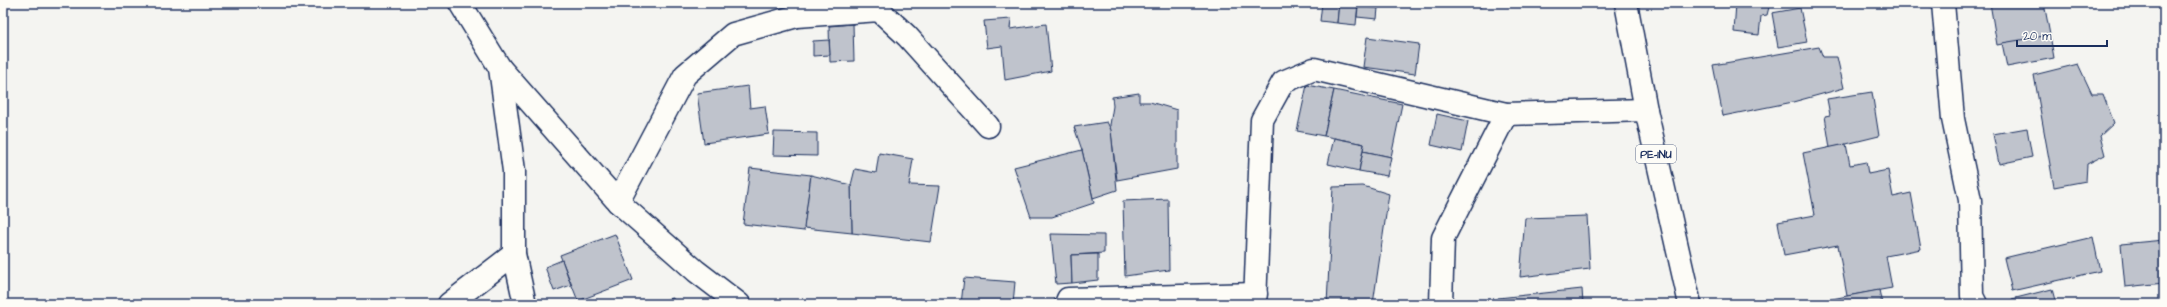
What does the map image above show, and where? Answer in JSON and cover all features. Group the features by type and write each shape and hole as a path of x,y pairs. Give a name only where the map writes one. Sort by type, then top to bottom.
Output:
{"street":[{"path":"460,3 500,68 618,202 696,271 739,304"},
{"name":"PE-1NU","path":"1626,3 1646,110 1690,304"},
{"path":"1943,3 1953,119 1970,200 1972,296 1976,304"},
{"path":"618,202 685,75 733,34 797,16 880,10 906,36 988,126"},
{"path":"500,68 514,171 514,254 525,304"},
{"path":"1066,304 1068,299 1256,299 1262,120 1284,82 1314,69 1506,114 1646,110"},
{"path":"1441,304 1443,238 1506,114"},
{"path":"449,304 514,254"}],"building":[{"path":"1322,3 1339,3 1337,23 1320,21"},
{"path":"1339,3 1358,3 1356,25 1337,23"},
{"path":"1451,3 1482,3 1481,7"},
{"path":"1736,3 1770,3 1767,15 1761,16 1759,35 1734,32"},
{"path":"1990,3 2044,3 2050,35 1997,45"},
{"path":"1358,7 1378,8 1377,19 1357,17"},
{"path":"1800,8 1807,42 1778,47 1772,13"},
{"path":"1011,19 1010,29 1046,24 1051,71 1005,80 1002,46 987,48 984,21"},
{"path":"853,24 854,61 830,62 829,26"},
{"path":"2050,35 2054,58 2007,67 2002,43"},
{"path":"1367,37 1419,44 1415,74 1363,67"},
{"path":"829,40 830,55 813,56 813,41"},
{"path":"1819,47 1823,57 1837,57 1844,88 1793,102 1723,116 1713,65"},
{"path":"2078,64 2092,94 2103,94 2114,123 2100,136 2105,155 2087,164 2086,181 2054,187 2034,75"},
{"path":"1307,85 1334,90 1324,136 1297,131"},
{"path":"748,86 750,108 765,106 769,134 704,143 697,93"},
{"path":"1334,90 1402,104 1391,157 1363,151 1364,144 1324,136"},
{"path":"1872,92 1879,136 1830,148 1825,116 1830,115 1827,99"},
{"path":"1139,93 1139,102 1150,102 1177,110 1177,169 1117,180 1110,125 1113,106 1112,97"},
{"path":"1437,114 1468,121 1462,152 1431,145"},
{"path":"1107,122 1111,130 1117,190 1093,198 1082,150 1074,127"},
{"path":"2027,128 2032,157 1999,164 1993,134"},
{"path":"774,132 817,133 817,156 773,155"},
{"path":"1334,138 1364,144 1359,171 1328,164"},
{"path":"1846,144 1850,165 1866,162 1868,174 1888,170 1893,197 1911,193 1921,249 1886,256 1892,288 1847,296 1838,245 1784,255 1778,222 1815,215 1803,153"},
{"path":"1082,150 1094,203 1052,217 1031,217 1014,167"},
{"path":"1363,151 1391,157 1387,176 1359,171"},
{"path":"879,153 913,159 909,185 940,186 931,242 852,233 851,185 855,169 876,173"},
{"path":"750,168 811,175 804,231 743,224"},
{"path":"811,175 851,185 852,233 804,228"},
{"path":"1363,186 1389,194 1373,304 1327,304 1333,187"},
{"path":"1168,199 1169,270 1125,276 1123,201"},
{"path":"1587,216 1590,269 1520,277 1525,218"},
{"path":"615,234 633,280 578,301 560,255"},
{"path":"1051,234 1104,235 1104,253 1071,255 1072,283 1056,284"},
{"path":"2093,237 2100,271 2012,291 2004,258"},
{"path":"2164,240 2164,283 2125,287 2121,244"},
{"path":"1098,254 1098,280 1072,283 1071,255"},
{"path":"562,260 571,285 554,291 545,267"},
{"path":"964,278 1015,282 1013,304 961,304"},
{"path":"1582,289 1583,304 1498,304 1498,298"},
{"path":"2052,289 2056,304 2013,304 2012,299"},
{"path":"1879,290 1882,304 1808,304 1847,296"},
{"path":"673,298 674,304 646,304"}]}
